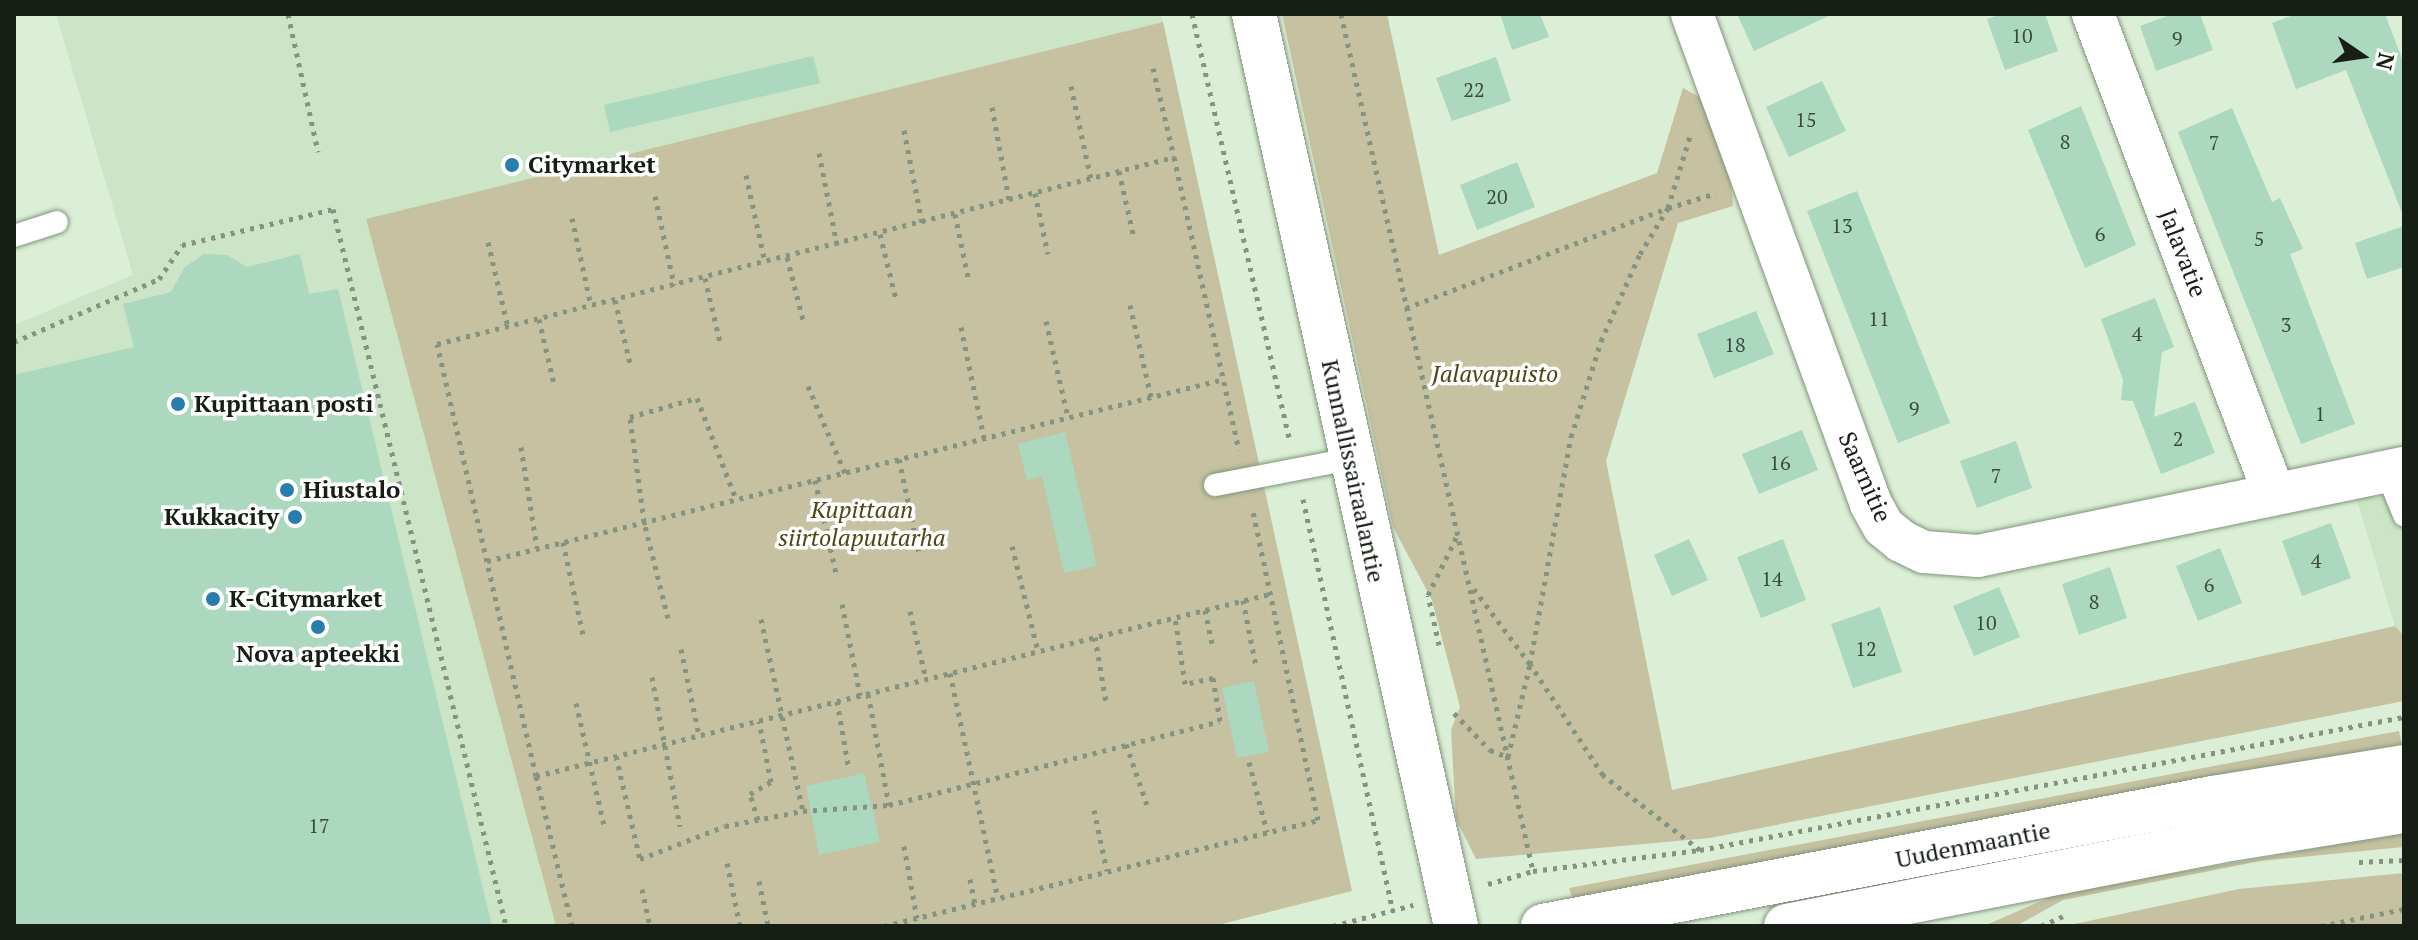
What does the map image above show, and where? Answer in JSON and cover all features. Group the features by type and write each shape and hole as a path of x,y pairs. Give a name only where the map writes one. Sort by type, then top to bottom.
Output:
{"main road":[{"name":"Kunnallissairaalantie","path":"1254,14 1350,459 1453,911"},
{"name":"Uudenmaantie","path":"1543,926 2213,798 2404,767"},
{"name":"Uudenmaantie","path":"1786,926 2218,841 2404,811"}],"street":[{"name":"Saarnitie","path":"1692,14 1871,504 1884,527 1901,541 1924,552 1978,556 2273,491 2395,470"},
{"name":"Jalavatie","path":"2093,14 2273,491"}],"lane":[{"path":"14,236 57,222"},
{"path":"1215,485 1350,459"},
{"path":"2395,470 2404,515"}],"path":[{"path":"288,14 318,152"},
{"path":"1341,14 1533,871"},
{"path":"884,926 1318,820 1224,379 1153,68"},
{"path":"1071,86 1091,179"},
{"path":"992,107 1009,200"},
{"path":"1508,757 1530,664 1571,437 1601,341 1640,254 1668,208 1693,126"},
{"path":"904,130 922,223"},
{"path":"819,153 837,245"},
{"path":"572,926 437,344 837,245 1174,157"},
{"path":"1119,171 1134,238"},
{"path":"746,175 765,262"},
{"path":"1406,308 1668,208 1751,182"},
{"path":"1035,193 1048,254"},
{"path":"655,196 674,285"},
{"path":"14,342 159,279 182,245 333,209 506,926"},
{"path":"955,214 968,277"},
{"path":"572,218 591,306"},
{"path":"880,234 896,299"},
{"path":"488,242 508,327"},
{"path":"787,257 803,320"},
{"path":"705,278 720,342"},
{"path":"615,300 630,363"},
{"path":"1130,305 1151,397"},
{"path":"539,319 554,384"},
{"path":"1046,321 1068,417"},
{"path":"961,327 984,438"},
{"path":"487,561 1224,379"},
{"path":"808,386 845,473"},
{"path":"668,618 644,522 630,417 697,398 736,499"},
{"path":"521,447 537,548"},
{"path":"899,459 919,553"},
{"path":"815,480 836,573"},
{"path":"1428,595 1457,537"},
{"path":"562,542 584,639"},
{"path":"1012,546 1038,651"},
{"path":"1471,585 1530,664 1603,775 1700,850"},
{"path":"536,776 1270,594"},
{"path":"1243,600 1256,666"},
{"path":"842,604 860,695"},
{"path":"1205,610 1213,649"},
{"path":"910,611 926,679"},
{"path":"616,756 640,859 725,826 803,811 889,805 973,781 1220,721 1213,678 1185,684 1175,617"},
{"path":"761,619 779,715 803,811"},
{"path":"1095,637 1106,702"},
{"path":"681,649 699,735"},
{"path":"950,673 998,898"},
{"path":"652,677 680,826"},
{"path":"868,694 889,805"},
{"path":"837,701 848,765"},
{"path":"576,703 604,825"},
{"path":"1333,926 1453,911 1533,871 1700,850 2404,717"},
{"path":"1455,718 1490,750 1508,757"},
{"path":"758,820 750,794 771,782 759,721"},
{"path":"1126,744 1148,808"},
{"path":"1249,762 1267,832"},
{"path":"1094,810 1107,872"},
{"path":"904,846 917,918"},
{"path":"727,863 740,926"},
{"path":"970,879 975,904"},
{"path":"759,881 768,926"},
{"path":"642,889 650,926"},
{"path":"2321,926 2404,909"}],"shaded area":[{"path":"56,14 1161,14 1163,22 366,219 556,926 14,926 14,325 133,275"},
{"path":"2356,497 2404,499 2404,636 2395,626"}],"green space":[{"name":"Jalavapuisto","path":"1282,14 1387,14 1439,255 1657,173 1683,88 1701,98 1731,177 1733,206 1678,223 1606,461 1672,790 2395,626 2404,636 2404,701 1710,838 1476,859 1456,819 1451,730 1460,707 1432,600 1393,527"},
{"name":"Kupittaan siirtolapuutarha","path":"1163,22 1352,891 1214,926 556,926 366,219"},
{"path":"2399,731 2402,744 1572,898 1569,888"},
{"path":"2404,833 2404,847 2260,861 2063,900 2016,926 1984,926 2059,893"},
{"path":"2404,873 2404,926 2065,926 2239,889"}],"building":[{"path":"1500,14 1540,14 1549,37 1512,50"},
{"path":"1737,14 1833,14 1754,51"},
{"path":"2002,14 2045,14 2058,51 2005,70 1987,19"},
{"path":"2173,14 2200,14 2213,50 2156,71 2140,26"},
{"path":"2296,14 2385,14 2404,64 2404,218 2346,70 2296,89 2272,23"},
{"path":"813,56 820,83 610,132 604,105"},
{"path":"1496,57 1511,101 1452,121 1436,78"},
{"path":"1822,81 1846,131 1789,157 1766,107"},
{"path":"2081,106 2136,245 2085,268 2028,130"},
{"path":"2232,108 2272,202 2280,198 2303,249 2290,254 2355,424 2301,444 2178,132"},
{"path":"1517,162 1535,207 1477,230 1460,185"},
{"path":"1857,191 1950,423 1898,443 1807,211"},
{"path":"2404,226 2404,267 2367,279 2355,243"},
{"name":"K-Citymarket","path":"204,254 227,255 247,267 300,254 309,294 338,289 492,926 14,926 14,375 134,347 123,304 171,292 184,268"},
{"path":"2155,298 2174,347 2162,352 2154,417 2195,402 2215,453 2161,474 2133,401 2121,400 2123,380 2101,319"},
{"path":"1756,311 1774,354 1714,378 1697,334"},
{"path":"1802,430 1818,470 1759,494 1742,454"},
{"path":"1065,432 1097,566 1064,573 1042,476 1027,480 1018,444"},
{"path":"2016,441 2032,488 1977,508 1960,461"},
{"path":"2331,523 2351,578 2302,596 2282,541"},
{"path":"1689,539 1708,580 1672,596 1654,555"},
{"path":"1783,539 1806,600 1761,618 1737,557"},
{"path":"2220,548 2242,603 2198,621 2176,566"},
{"path":"2110,567 2127,618 2079,635 2062,584"},
{"path":"1999,587 2020,637 1974,656 1953,606"},
{"path":"1880,607 1902,672 1853,688 1831,624"},
{"path":"1254,681 1269,752 1237,758 1222,688"},
{"path":"864,773 880,842 819,855 806,786"}],"place":[{"name":"Citymarket","path":"512,165"},
{"name":"Kupittaan posti","path":"178,404"},
{"name":"Hiustalo","path":"287,490"},
{"name":"Kukkacity","path":"295,517"},
{"name":"K-Citymarket","path":"213,599"},
{"name":"Nova apteekki","path":"318,627"}]}
